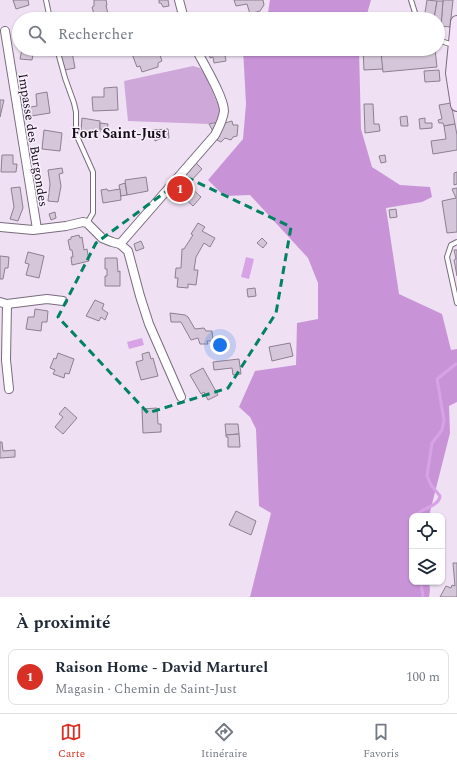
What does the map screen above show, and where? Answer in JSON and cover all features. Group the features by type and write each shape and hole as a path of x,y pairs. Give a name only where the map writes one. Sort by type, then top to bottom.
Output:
{"main road":[{"path":"457,22 452,81 457,105"}],"street":[{"path":"179,0 182,12"},
{"name":"Impasse des Burgondes","path":"5,31 37,230"},
{"path":"120,244 215,135 222,122 224,111 222,100 200,56"},
{"path":"0,227 15,230 37,230 83,222 87,223 102,238 120,244 128,252 149,324 181,397"},
{"path":"9,389 6,360 4,303 47,299 63,301"}],"lane":[{"path":"46,0 49,12"},
{"path":"411,0 415,12"},
{"path":"445,42 455,46"},
{"path":"59,56 76,112 76,134 92,172 93,213 87,223"},
{"path":"457,242 451,245 447,257 457,303"}],"highlighted area":[{"path":"186,177 291,227 276,313 228,388 148,413 58,317 96,243"}],"shaded area":[{"path":"270,0 371,0 368,12 268,12"},
{"path":"243,56 359,56 361,129 372,167 400,185 430,187 432,197 422,202 386,208 399,294 442,314 451,350 457,349 457,402 449,406 450,433 430,513 409,513 409,585 429,585 429,597 250,597 271,513 259,506 256,429 250,417 239,407 255,371 296,365 297,323 318,319 318,283 308,258 250,195 224,196 208,180 243,139 246,104"},
{"path":"193,66 200,68 205,74 219,107 220,116 218,122 209,124 128,121 124,81"},
{"path":"246,257 254,259 249,279 241,277"},
{"path":"142,338 144,345 129,349 127,342"}],"building":[{"path":"13,0 28,0 29,5 16,9"},
{"path":"94,0 106,0 108,12 93,12 92,7 94,6"},
{"path":"159,0 168,0 169,6 163,7 161,3 159,3"},
{"path":"234,0 263,0 264,5 260,11 257,12 249,12 247,4 236,6"},
{"path":"427,0 437,1 435,12 425,12"},
{"path":"443,0 453,0 450,27 445,26 445,12 442,12"},
{"path":"437,1 443,1 442,12 435,12"},
{"path":"21,56 33,56 32,60 20,59"},
{"path":"61,56 73,56 75,68 65,70"},
{"path":"133,56 160,56 162,61 158,63 158,67 142,72 140,66 137,67"},
{"path":"210,56 225,56 226,61 214,63 213,57 210,58"},
{"path":"363,56 382,56 383,69 364,70"},
{"path":"381,56 436,56 437,67 383,72"},
{"path":"439,70 440,81 425,82 424,71"},
{"path":"117,87 118,110 93,111 92,97 104,97 104,88"},
{"path":"47,92 50,113 25,117 24,108 37,106 36,94"},
{"path":"0,100 4,100 0,117"},
{"path":"451,103 455,124 444,126 443,123 439,123 438,120 442,119 439,105"},
{"path":"364,104 373,104 374,124 379,124 380,131 365,133"},
{"path":"407,116 408,126 401,126 400,117"},
{"path":"82,118 100,121 100,132 81,131"},
{"path":"425,118 425,123 432,123 432,128 420,129 419,119"},
{"path":"232,121 233,125 238,125 237,136 233,137 231,140 225,138 221,142 217,140 225,123"},
{"path":"218,122 214,133 209,124"},
{"path":"100,123 108,124 107,130 100,129"},
{"path":"455,124 457,150 433,154 431,141 446,139 444,126"},
{"path":"168,129 169,138 162,138 155,141 152,130"},
{"path":"44,130 62,133 60,151 42,149"},
{"path":"2,155 13,155 13,164 17,164 16,172 1,172"},
{"path":"385,155 386,162 381,163 379,156"},
{"path":"196,163 202,169 188,184 182,178"},
{"path":"62,168 63,173 59,174 61,186 58,202 48,201 50,184 48,170"},
{"path":"457,172 457,184 454,185 454,173"},
{"path":"146,177 148,191 127,195 125,180"},
{"path":"182,178 190,185 180,195 172,189"},
{"path":"125,183 127,195 121,196 119,185"},
{"path":"189,186 201,197 193,206 181,195"},
{"path":"20,187 23,208 18,221 10,219 14,207 11,188"},
{"path":"457,188 457,232 447,233 442,201 456,198 452,189"},
{"path":"107,189 108,191 120,189 121,200 103,203 101,190"},
{"path":"396,209 397,217 390,218 389,210"},
{"path":"55,212 56,218 51,220 49,214"},
{"path":"198,223 205,227 202,231 215,238 210,247 204,243 196,257 194,270 198,270 196,285 188,284 188,288 177,287 178,278 175,278 176,268 181,268 182,249 184,249 193,235 191,234"},
{"path":"79,235 80,238 82,237 84,250 87,249 89,261 72,265 72,250 70,250 68,240 71,239 71,237"},
{"path":"262,238 267,243 263,248 257,243"},
{"path":"141,241 144,248 136,251 134,244"},
{"path":"454,250 457,250 457,276 454,260 456,259"},
{"path":"28,252 44,256 39,278 26,275 29,264 25,263"},
{"path":"0,256 9,257 8,268 5,268 3,279 0,279"},
{"path":"105,258 117,258 118,272 120,271 120,286 105,286 107,269 105,269"},
{"path":"255,288 256,296 248,297 247,289"},
{"path":"95,300 104,304 102,309 108,313 105,320 101,317 99,321 86,316"},
{"path":"35,309 48,311 47,322 42,322 41,331 26,329 28,317 34,317"},
{"path":"170,313 185,315 188,317 195,329 204,328 206,331 212,331 213,341 207,341 208,344 200,344 198,338 191,340 181,322 171,322"},
{"path":"290,343 293,356 272,361 269,347"},
{"path":"149,352 151,359 153,358 158,376 141,380 136,362 143,360 142,354"},
{"path":"58,353 74,359 69,374 65,373 64,378 53,374 55,370 50,368"},
{"path":"239,359 241,374 233,375 232,368 214,370 213,362"},
{"path":"203,368 218,395 208,400 204,392 201,394 190,375"},
{"path":"65,407 77,418 63,434 55,427 63,417 59,414"},
{"path":"157,408 158,424 161,424 161,432 143,433 142,409"},
{"path":"225,424 238,424 239,434 226,435"},
{"path":"239,434 240,447 228,447 228,437 226,437 226,435"},
{"path":"0,442 2,442 3,451 15,450 15,457 0,458"},
{"path":"236,511 256,521 251,535 229,525"},
{"path":"453,563 457,563 457,597 440,597 446,586 451,588 452,585 455,586"}],"waterway":[{"path":"418,513 437,503 439,500 440,496 431,485 427,476 432,443 442,430 444,420 437,379 456,364"},
{"path":"421,585 423,597"}],"place":[{"name":"Raison Home - David Marturel","path":"180,189"}],"district":[{"name":"Fort Saint-Just","path":"119,133"}]}
